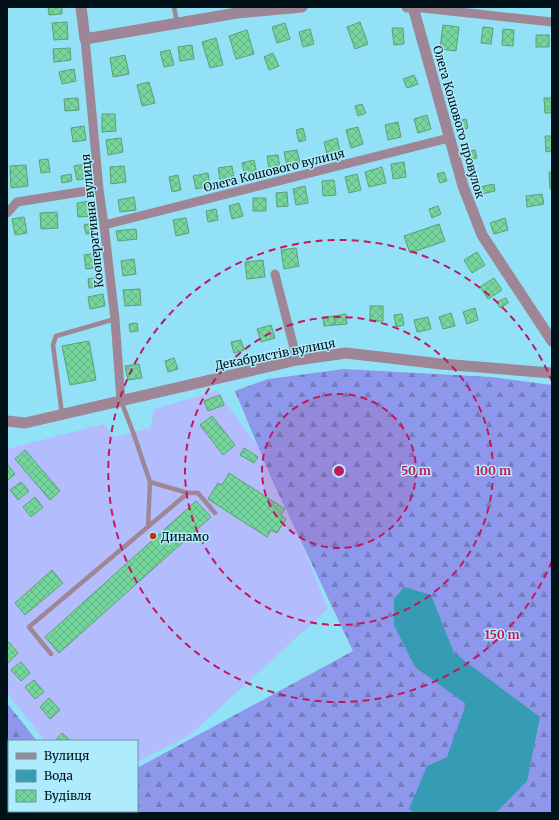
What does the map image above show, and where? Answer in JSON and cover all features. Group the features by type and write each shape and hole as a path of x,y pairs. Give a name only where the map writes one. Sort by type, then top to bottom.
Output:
{"street":[{"path":"81,7 85,39 177,23 237,10 302,7"},
{"path":"407,7 552,22"},
{"name":"Олега Кошового провулок","path":"413,8 463,186 482,235 552,341"},
{"name":"Кооперативна вулиця","path":"85,39 121,401"},
{"name":"Олега Кошового вулиця","path":"104,225 449,138"},
{"path":"7,213 17,202 99,189"},
{"path":"275,274 297,360"},
{"name":"Декабристів вулиця","path":"7,421 26,423 297,360 346,353 441,364 552,373"}],"lane":[{"path":"174,7 177,23"},
{"path":"62,414 53,345 56,336 114,320"},
{"path":"121,401 150,482 148,527"},
{"path":"150,482 188,493 198,493 214,513"},
{"path":"51,654 28,627 188,493"}],"shaded area":[{"name":"Динамо","path":"217,391 270,463 328,609 190,735 138,761 138,740 44,740 7,693 7,449 104,424 114,437 150,428 154,409"}],"green space":[{"path":"344,369 491,377 552,385 552,813 7,813 7,703 36,740 8,740 8,812 138,812 138,767 353,651 272,480 235,391 268,379"}],"water":[{"path":"404,587 431,595 454,653 540,717 527,781 496,813 414,813 409,809 427,766 447,757 466,704 415,667 394,625 394,599"}],"building":[{"path":"48,7 62,7 62,14 49,15"},
{"path":"67,22 68,39 54,40 52,23"},
{"path":"360,22 368,44 355,49 347,27"},
{"path":"285,23 290,39 277,43 272,27"},
{"path":"443,25 459,27 456,51 440,49"},
{"path":"483,27 493,28 491,44 481,43"},
{"path":"392,28 403,28 404,44 394,45"},
{"path":"310,29 314,44 303,47 299,32"},
{"path":"503,29 514,30 513,46 502,45"},
{"path":"247,30 254,54 236,59 229,36"},
{"path":"536,35 549,35 549,47 536,47"},
{"path":"216,38 223,65 210,68 202,42"},
{"path":"192,45 194,59 180,61 178,47"},
{"path":"70,48 71,60 54,62 53,49"},
{"path":"170,50 174,65 164,67 160,52"},
{"path":"273,53 279,66 269,70 264,57"},
{"path":"125,55 129,74 113,77 110,58"},
{"path":"74,69 76,81 62,84 59,72"},
{"path":"414,75 418,84 407,88 403,79"},
{"path":"149,82 155,103 142,106 137,85"},
{"path":"78,98 79,110 65,111 64,99"},
{"path":"544,98 552,98 552,113 545,113"},
{"path":"362,104 366,113 358,116 355,106"},
{"path":"102,114 115,114 116,131 102,132"},
{"path":"427,115 431,129 418,133 414,119"},
{"path":"466,119 468,128 457,131 455,122"},
{"path":"398,122 401,137 388,140 385,125"},
{"path":"84,126 86,140 73,142 71,128"},
{"path":"358,127 363,144 351,148 346,130"},
{"path":"303,128 306,140 299,142 296,130"},
{"path":"545,136 552,136 552,151 546,152"},
{"path":"121,138 123,152 108,155 106,140"},
{"path":"337,138 340,151 327,155 324,142"},
{"path":"297,150 300,163 287,166 284,152"},
{"path":"475,150 477,158 467,160 466,152"},
{"path":"278,155 280,168 269,169 267,156"},
{"path":"48,159 50,172 41,173 39,160"},
{"path":"254,160 257,174 245,176 242,163"},
{"path":"404,162 406,177 393,179 391,164"},
{"path":"86,164 89,178 77,180 74,166"},
{"path":"26,165 28,186 11,188 10,166"},
{"path":"124,166 126,182 111,184 110,167"},
{"path":"232,166 234,178 220,180 218,168"},
{"path":"382,167 386,183 369,187 365,172"},
{"path":"444,172 447,181 440,183 437,174"},
{"path":"549,172 552,172 552,189 550,189"},
{"path":"208,173 210,186 196,189 193,176"},
{"path":"71,174 72,181 62,183 61,176"},
{"path":"357,174 361,190 349,193 345,177"},
{"path":"178,175 181,190 172,192 169,177"},
{"path":"334,180 336,195 323,196 322,181"},
{"path":"494,184 495,191 477,195 475,188"},
{"path":"305,186 308,203 296,205 293,189"},
{"path":"287,192 288,206 277,207 276,193"},
{"path":"542,194 544,204 527,207 526,196"},
{"path":"134,197 136,210 120,212 118,200"},
{"path":"253,198 266,198 266,211 253,211"},
{"path":"91,201 93,216 78,217 77,203"},
{"path":"239,203 243,216 232,219 229,206"},
{"path":"438,206 441,214 432,218 429,209"},
{"path":"216,209 218,220 208,222 206,211"},
{"path":"57,212 58,228 41,229 40,213"},
{"path":"24,217 27,233 15,235 12,219"},
{"path":"186,218 189,233 176,236 173,220"},
{"path":"505,218 508,230 494,234 490,223"},
{"path":"96,222 98,232 86,234 84,225"},
{"path":"439,224 445,241 410,253 404,236"},
{"path":"136,229 137,239 118,241 116,231"},
{"path":"296,248 299,266 284,269 281,250"},
{"path":"477,252 485,265 472,273 464,260"},
{"path":"98,253 100,267 86,269 84,255"},
{"path":"134,259 136,274 123,276 121,261"},
{"path":"263,260 265,277 247,279 245,262"},
{"path":"101,277 102,287 89,288 88,279"},
{"path":"494,278 502,290 488,299 480,287"},
{"path":"140,289 141,305 125,306 123,290"},
{"path":"103,294 105,306 90,309 88,297"},
{"path":"506,298 508,303 500,308 497,302"},
{"path":"370,306 383,306 383,321 370,321"},
{"path":"475,308 478,320 467,324 463,312"},
{"path":"451,313 455,326 443,329 439,317"},
{"path":"346,314 347,324 335,325 334,316"},
{"path":"402,314 404,325 396,327 394,315"},
{"path":"334,316 335,325 324,326 323,317"},
{"path":"428,317 431,329 417,332 414,320"},
{"path":"137,323 138,331 130,332 129,324"},
{"path":"271,325 275,338 261,342 257,329"},
{"path":"241,340 244,350 234,353 231,342"},
{"path":"89,341 96,380 70,385 62,346"},
{"path":"174,358 178,369 168,372 165,361"},
{"path":"139,364 142,378 128,380 125,366"},
{"path":"220,395 224,405 208,411 204,401"},
{"path":"212,416 235,445 223,455 200,425"},
{"path":"244,448 258,457 254,463 240,455"},
{"path":"25,450 60,491 50,500 15,459"},
{"path":"7,465 15,474 7,481"},
{"path":"229,473 285,509 281,515 286,519 277,533 271,530 267,537 208,499 218,483 222,485"},
{"path":"21,482 29,491 18,500 10,490"},
{"path":"35,497 43,507 31,517 23,507"},
{"path":"196,501 211,517 59,653 45,637"},
{"path":"52,570 63,583 25,615 15,603"},
{"path":"9,642 18,653 7,664 7,644"},
{"path":"21,662 30,673 21,681 11,670"},
{"path":"34,680 44,692 35,699 25,687"},
{"path":"49,698 60,710 50,719 40,707"},
{"path":"62,733 70,740 56,740"}],"place":[{"name":"Динамо","path":"153,536"}]}
